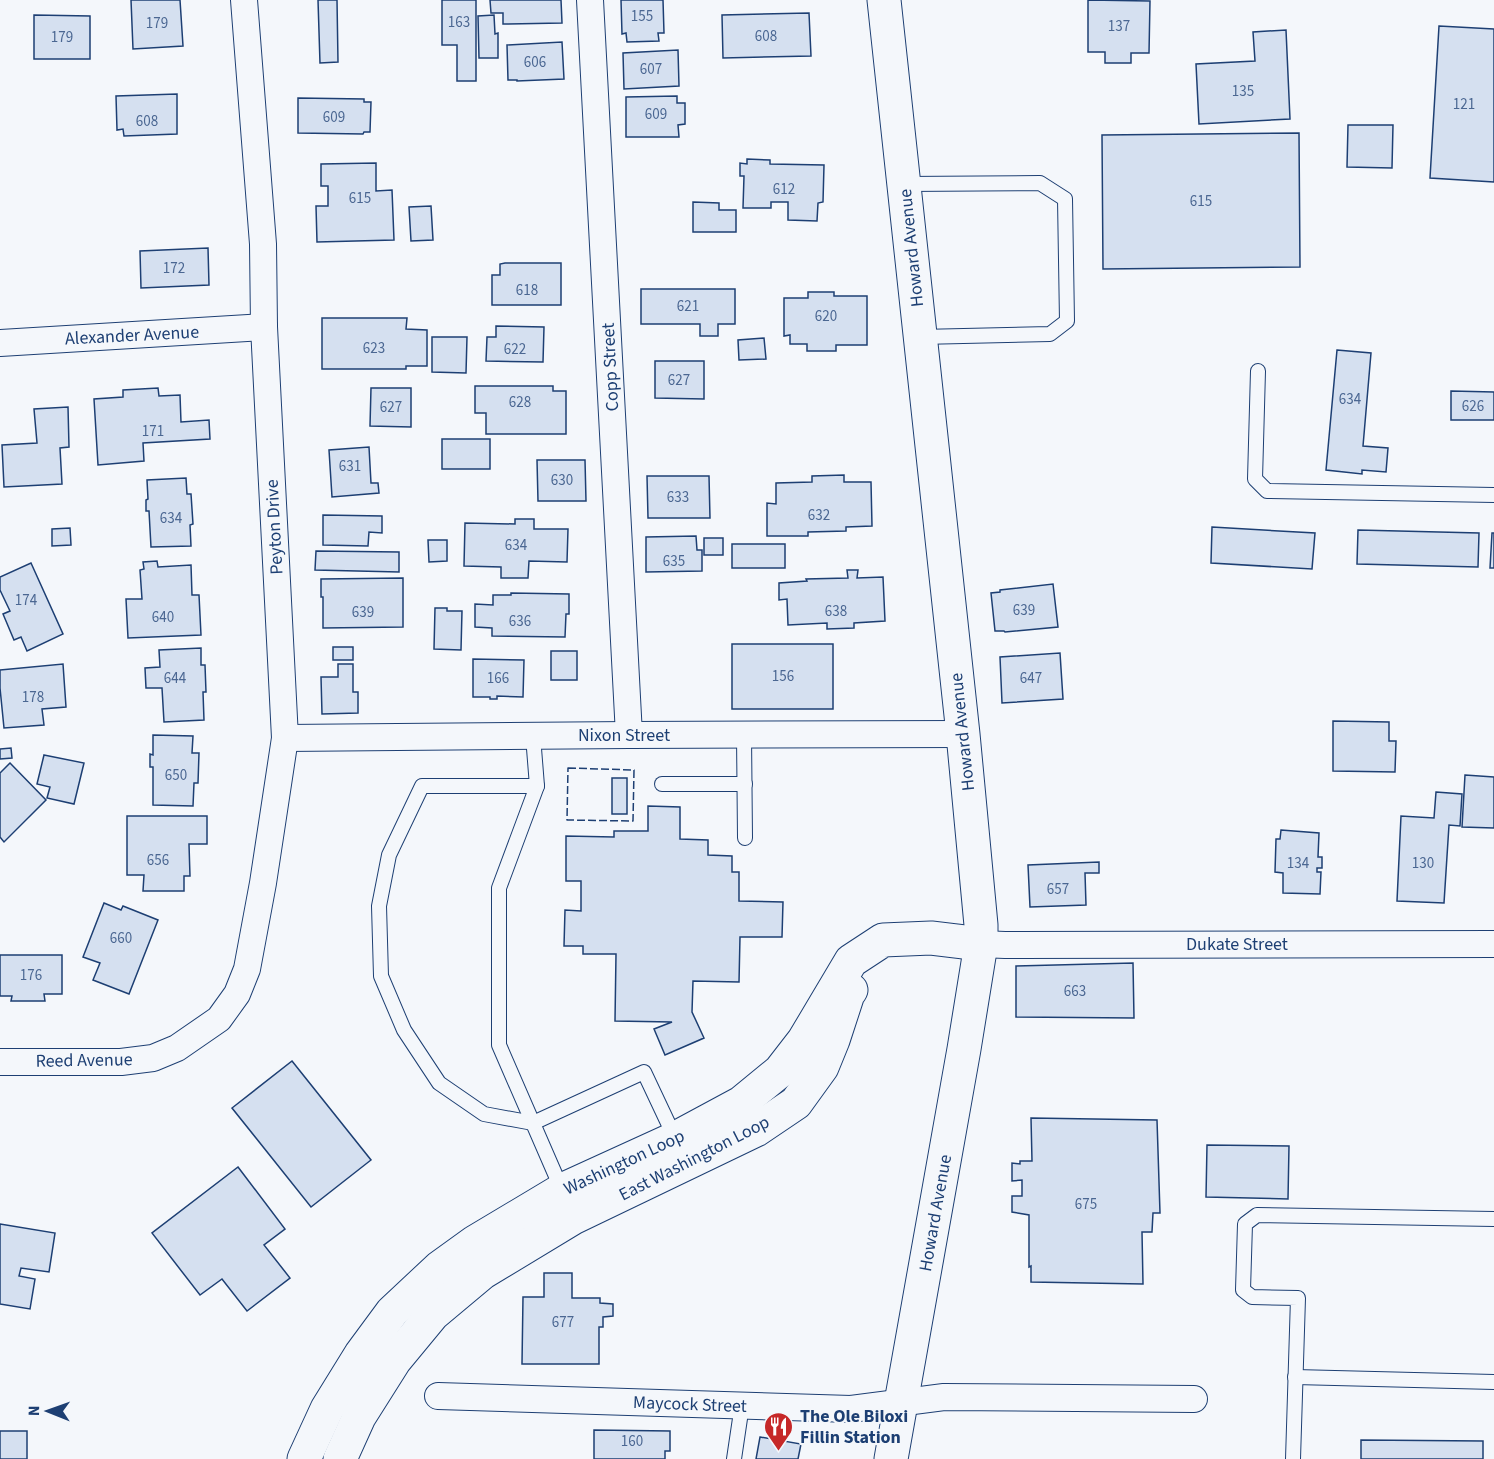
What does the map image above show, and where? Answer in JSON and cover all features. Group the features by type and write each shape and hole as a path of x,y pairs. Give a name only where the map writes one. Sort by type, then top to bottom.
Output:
{"main road":[{"name":"Howard Avenue","path":"884,0 963,734 981,925 981,944 962,1061 891,1459"},
{"name":"East Washington Loop","path":"340,1459 359,1417 395,1360 433,1314 482,1273 568,1204 682,1150 756,1130 796,1103 822,1067 848,994 866,971 889,956 930,955 981,944"},
{"name":"Washington Loop","path":"304,1459 327,1409 361,1354 392,1312 439,1268 475,1242 568,1204"}],"street":[{"name":"Peyton Drive","path":"198,1034 219,1019 237,994 247,969 263,883 285,738 264,327 263,244 244,0"},
{"name":"Copp Street","path":"590,0 630,735"},
{"name":"Alexander Avenue","path":"0,343 264,327"},
{"name":"Nixon Street","path":"285,738 963,734"},
{"name":"Dukate Street","path":"981,944 1494,944"},
{"name":"Reed Avenue","path":"0,1062 121,1062 153,1058 177,1048 198,1034"},
{"name":"Maycock Street","path":"438,1396 851,1409 944,1397 1194,1399"}],"lane":[{"path":"904,184 1040,183 1065,199 1067,321 1050,334 920,337"},
{"path":"1258,371 1255,479 1268,491 1494,495"},
{"path":"744,735 745,838"},
{"path":"533,736 537,786 499,888 499,1046 568,1204"},
{"path":"662,784 745,784"},
{"path":"537,786 422,786 389,855 379,906 381,976 404,1030 439,1083 484,1114 533,1123 644,1071 682,1150"},
{"path":"1293,1459 1298,1298 1252,1297 1243,1290 1245,1224 1257,1215 1494,1219"},
{"path":"1295,1377 1494,1382"},
{"path":"734,1459 742,1406"}],"building":[{"path":"131,0 180,0 183,46 133,49"},
{"path":"318,0 337,0 338,62 320,63"},
{"path":"442,0 476,0 476,81 457,81 457,45 442,45"},
{"path":"490,0 561,0 562,23 503,24 503,13 491,13"},
{"path":"621,0 663,0 664,33 658,33 659,41 627,42 626,33 622,34"},
{"path":"1088,0 1150,1 1149,53 1131,53 1131,63 1105,63 1105,52 1088,52"},
{"path":"809,13 811,56 723,58 722,15"},
{"path":"34,15 90,16 90,59 34,59"},
{"path":"494,15 495,34 498,33 498,58 479,58 478,16"},
{"path":"1439,26 1494,29 1494,182 1430,178"},
{"path":"1286,30 1290,119 1199,124 1196,64 1255,61 1253,32"},
{"path":"562,42 564,79 508,80 507,45"},
{"path":"678,50 679,86 624,89 623,53"},
{"path":"177,94 177,134 124,136 123,129 117,130 116,96"},
{"path":"677,96 677,103 685,103 685,124 678,125 679,137 626,137 626,97"},
{"path":"298,98 364,99 364,102 371,102 370,132 363,134 298,133"},
{"path":"1348,125 1393,125 1392,168 1347,167"},
{"path":"1299,133 1300,267 1103,269 1102,135"},
{"path":"747,159 770,160 770,164 824,165 823,202 818,203 817,221 788,220 788,202 771,202 771,208 743,208 744,176 740,176 740,163 747,164"},
{"path":"376,163 376,191 392,190 394,240 317,242 316,206 328,206 328,186 321,186 321,164"},
{"path":"693,202 719,203 719,210 736,210 736,232 693,232"},
{"path":"431,206 433,240 411,241 409,207"},
{"path":"208,248 209,285 141,288 140,251"},
{"path":"561,263 561,305 492,305 492,275 500,275 500,264"},
{"path":"641,289 735,289 735,324 718,324 718,336 700,336 700,324 641,324"},
{"path":"808,292 834,292 834,296 867,296 867,345 836,345 836,351 807,351 807,344 790,344 790,335 784,336 784,298 808,298"},
{"path":"322,318 407,318 406,329 427,330 427,366 406,366 406,369 322,369"},
{"path":"496,326 544,327 543,362 486,361 487,337 496,337"},
{"path":"432,337 467,337 466,373 432,372"},
{"path":"764,338 766,359 739,360 738,340"},
{"path":"1337,350 1371,353 1363,446 1388,448 1386,472 1362,470 1362,474 1326,470"},
{"path":"655,361 704,361 704,399 655,398"},
{"path":"475,386 553,386 553,391 566,391 566,434 486,434 486,413 475,413"},
{"path":"158,388 159,396 180,395 181,422 209,420 210,439 143,443 144,461 98,465 94,399 123,397 123,390"},
{"path":"371,388 411,388 411,427 370,426"},
{"path":"1451,391 1494,392 1494,420 1451,420"},
{"path":"68,407 69,447 60,448 62,484 4,487 2,445 37,443 34,409"},
{"path":"442,439 490,439 490,469 442,469"},
{"path":"369,447 371,483 378,483 379,493 332,497 329,450"},
{"path":"537,460 585,460 586,501 538,501"},
{"path":"844,475 844,482 871,482 872,526 846,527 846,531 808,532 808,536 767,536 767,503 776,504 776,483 812,482 812,476"},
{"path":"647,476 709,476 710,518 648,518"},
{"path":"186,478 187,494 191,494 193,524 190,525 191,546 151,547 149,511 146,511 147,480"},
{"path":"323,515 382,516 382,533 369,532 368,546 323,545"},
{"path":"515,519 534,519 534,529 568,529 567,562 529,561 528,578 501,578 501,567 464,566 465,523 515,524"},
{"path":"1212,527 1315,533 1312,569 1211,563"},
{"path":"70,528 71,545 52,546 52,529"},
{"path":"1358,530 1479,533 1478,567 1357,564"},
{"path":"1492,533 1494,533 1494,568 1490,568"},
{"path":"696,536 697,550 702,550 702,571 646,572 646,537"},
{"path":"704,538 723,538 723,555 704,555"},
{"path":"428,540 447,540 447,561 429,562"},
{"path":"732,544 785,544 785,568 732,568"},
{"path":"316,551 399,552 399,572 315,570"},
{"path":"157,561 158,567 191,565 192,595 199,595 201,635 128,638 126,599 142,599 140,570 144,569 143,562"},
{"path":"31,563 63,634 27,651 21,637 14,640 3,614 10,611 0,590 0,577"},
{"path":"847,570 858,570 857,578 883,577 885,621 854,623 854,628 827,629 827,623 788,625 787,599 779,600 779,583 807,581 806,579 848,578"},
{"path":"403,578 403,627 323,628 321,579"},
{"path":"1053,584 1058,627 995,631 991,593"},
{"path":"511,593 569,594 569,614 566,614 565,637 492,636 492,628 475,627 475,604 493,605 493,595 511,595"},
{"path":"435,608 462,611 461,650 434,649"},
{"path":"732,644 833,644 833,709 732,709"},
{"path":"333,647 353,647 353,660 333,660"},
{"path":"201,648 201,665 205,665 204,720 164,722 162,688 146,688 145,668 160,667 159,650"},
{"path":"551,651 577,651 577,680 551,680"},
{"path":"1060,653 1063,699 1002,703 1000,657"},
{"path":"473,659 524,660 523,697 497,696 497,699 490,699 490,697 473,697"},
{"path":"63,664 66,707 42,709 44,725 4,728 0,670"},
{"path":"338,664 353,664 353,692 358,692 358,713 322,714 321,677 338,677"},
{"path":"1333,721 1389,722 1389,741 1396,741 1395,772 1333,771"},
{"path":"153,735 193,736 192,753 199,753 198,783 194,783 193,806 153,805 153,767 150,767 150,754 153,755"},
{"path":"11,748 12,758 0,759 0,749"},
{"path":"44,755 84,763 74,804 47,798 50,787 37,784"},
{"path":"10,763 46,800 4,842 0,837 0,773"},
{"path":"1465,775 1494,777 1494,828 1462,827"},
{"path":"612,778 627,778 627,814 612,814"},
{"path":"1436,792 1462,794 1460,826 1449,825 1444,903 1397,901 1401,816 1434,818"},
{"path":"648,806 680,807 680,839 708,840 708,855 732,856 732,872 739,872 739,901 783,902 782,937 740,937 739,982 693,981 692,1012 704,1038 665,1055 654,1029 672,1022 615,1021 616,954 583,954 583,946 564,946 565,910 581,911 581,881 566,881 566,836 614,837 614,831 648,831"},
{"path":"127,816 207,816 207,844 189,844 190,876 184,876 184,891 143,891 144,875 127,875"},
{"path":"1281,830 1319,833 1318,857 1322,857 1322,868 1317,868 1317,872 1321,872 1320,894 1283,893 1283,873 1275,872 1276,839 1280,839"},
{"path":"1099,862 1099,873 1085,873 1086,905 1030,907 1028,865"},
{"path":"104,903 121,910 123,906 158,920 129,994 93,980 100,963 83,957"},
{"path":"0,955 62,955 62,994 44,994 45,1001 11,1001 12,996 0,996"},
{"path":"1133,963 1134,1018 1016,1017 1016,966"},
{"path":"292,1061 371,1160 311,1207 232,1108"},
{"path":"1031,1118 1157,1120 1160,1213 1153,1213 1152,1232 1142,1232 1143,1284 1031,1282 1029,1215 1012,1212 1012,1196 1022,1196 1022,1180 1012,1181 1012,1163 1032,1161"},
{"path":"1207,1145 1289,1146 1288,1199 1206,1197"},
{"path":"238,1167 285,1229 264,1245 290,1278 247,1311 222,1279 200,1295 152,1233"},
{"path":"0,1224 55,1233 49,1272 21,1268 19,1276 35,1279 30,1309 0,1304"},
{"path":"544,1273 572,1273 572,1298 600,1298 600,1303 613,1304 613,1316 603,1317 603,1327 599,1327 599,1364 522,1364 523,1297 544,1297"},
{"path":"594,1430 670,1431 670,1451 665,1451 665,1459 594,1459"},
{"path":"0,1431 27,1431 27,1459 0,1459"},
{"name":"The Ole Biloxi Fillin Station","path":"760,1437 801,1444 798,1459 756,1459"},
{"path":"1361,1440 1483,1441 1483,1459 1361,1459"}],"fence":[{"path":"568,768 634,770 633,821 567,820 568,768"}],"place":[{"name":"The Ole Biloxi Fillin Station","path":"779,1452"}]}
